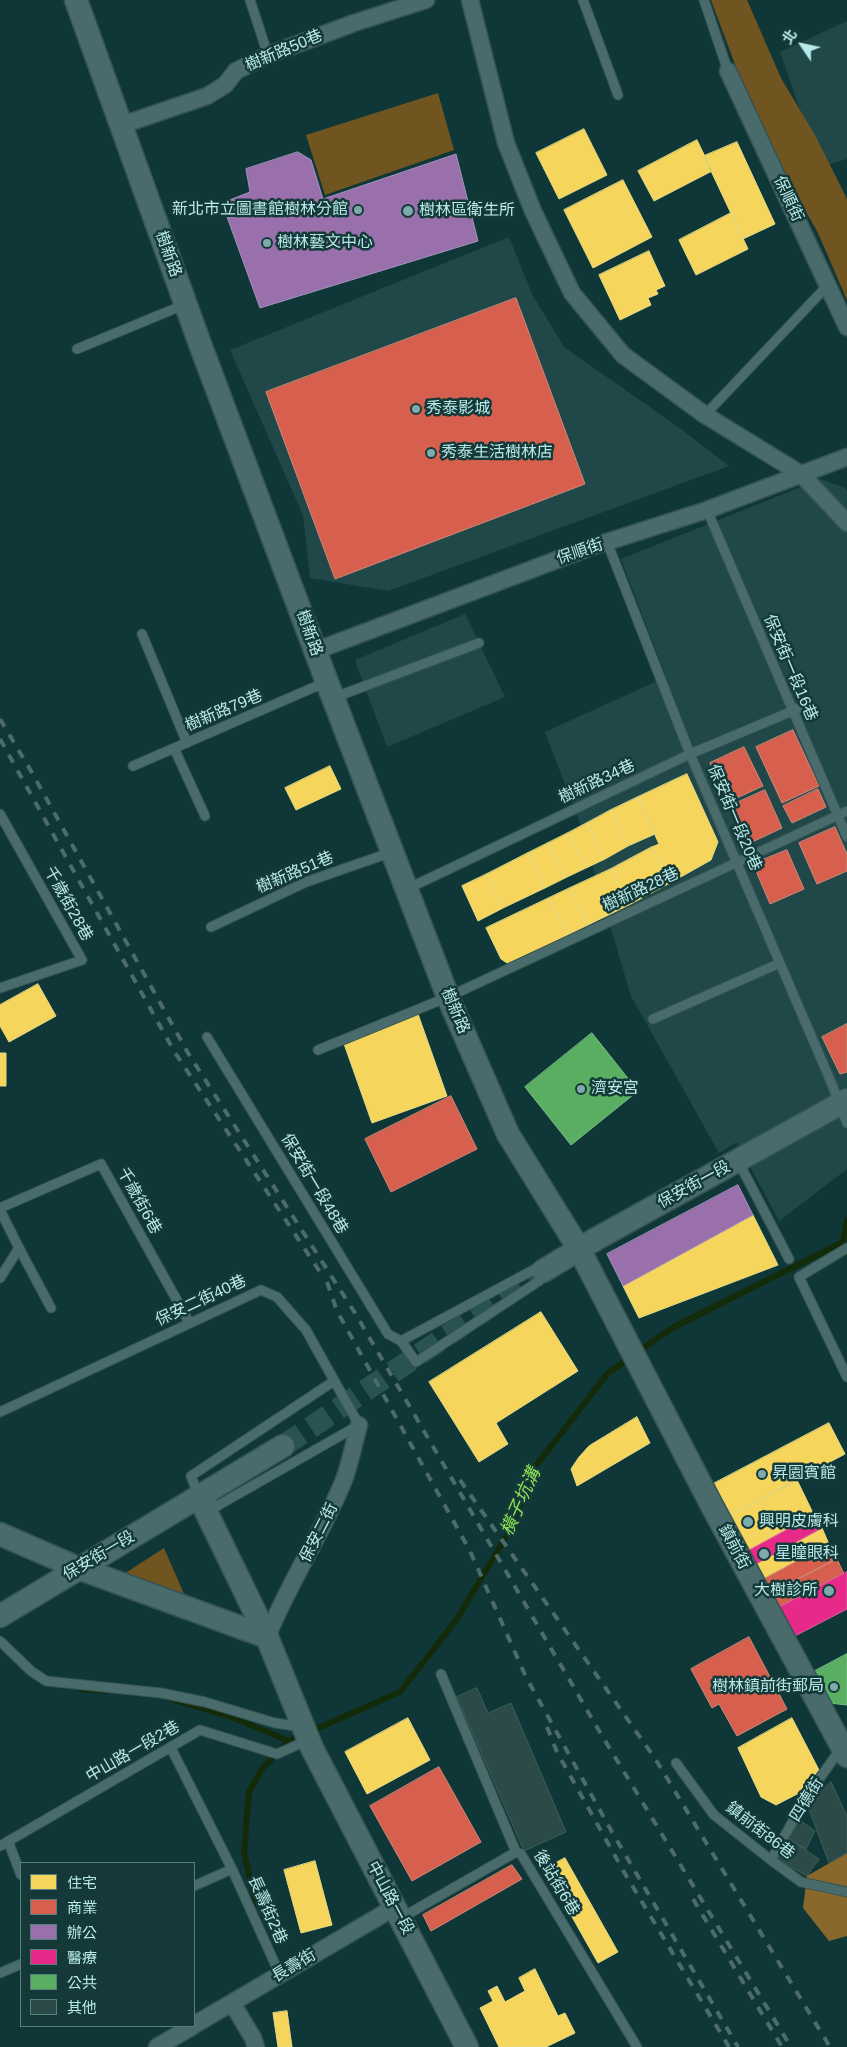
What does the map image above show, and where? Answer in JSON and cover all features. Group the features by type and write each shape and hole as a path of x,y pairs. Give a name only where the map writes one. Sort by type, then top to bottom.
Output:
{"main road":[{"name":"樹新路","path":"76,0 186,304 315,651 448,997 508,1134 579,1249"},
{"name":"保安街一段","path":"543,1271 738,1160 845,1109"},
{"name":"鎮前街","path":"579,1249 710,1504 846,1748"},
{"name":"保安街一段","path":"0,1616 283,1446"},
{"name":"中山路一段","path":"199,1496 267,1637 308,1738 467,2047"},
{"path":"0,1534 78,1568 267,1637"}],"street":[{"name":"樹新路50巷","path":"122,125 207,96 225,85 236,71 268,55 354,23 426,0"},
{"path":"470,0 506,143 533,212 572,293 624,355 705,415 801,474 847,523"},
{"name":"保順街","path":"728,71 847,327"},
{"name":"保順街","path":"315,651 606,542 707,510 847,457"},
{"name":"保安二街","path":"267,1637 278,1611 314,1544 342,1485 359,1424"},
{"name":"長壽街","path":"195,2025 280,1975 398,1912"},
{"path":"232,2003 253,2038 256,2047"},
{"name":"長壽街","path":"157,2047 192,2027"}],"lane":[{"path":"250,0 268,55"},
{"path":"583,0 618,95"},
{"path":"704,0 728,71"},
{"path":"705,415 828,285"},
{"path":"78,349 186,304"},
{"name":"保安街一段16巷","path":"707,510 847,838"},
{"name":"保安街一段20巷","path":"606,542 690,754 845,1109"},
{"path":"142,634 187,743"},
{"name":"樹新路79巷","path":"132,766 187,743 330,690 479,642"},
{"name":"樹新路34巷","path":"407,889 690,754 802,707"},
{"path":"174,748 205,816"},
{"name":"樹新路28巷","path":"318,1050 448,997 847,811"},
{"name":"千歲街28巷","path":"0,814 82,960 0,988"},
{"name":"樹新路51巷","path":"211,927 306,882 392,852"},
{"path":"653,1019 780,963"},
{"name":"保安街一段48巷","path":"208,1037 388,1334 401,1341"},
{"path":"738,1160 789,1259"},
{"name":"千歲街6巷","path":"0,1209 101,1164 189,1322"},
{"path":"0,1209 51,1308"},
{"path":"0,1278 20,1248"},
{"path":"847,1248 798,1277 847,1376"},
{"name":"保安街一段","path":"535,1269 543,1271 539,1280 416,1362 401,1341 535,1269"},
{"name":"保安二街40巷","path":"0,1412 261,1290 277,1296 306,1330 359,1424"},
{"path":"334,1381 191,1476 199,1496 217,1506 359,1424"},
{"path":"0,1641 46,1681 161,1693 205,1702 275,1723 308,1738"},
{"path":"441,1674 516,1852"},
{"name":"中山路一段2巷","path":"4,1844 200,1730 276,1754 308,1738"},
{"path":"171,1748 232,1869"},
{"name":"四德街","path":"771,1860 806,1798 846,1748"},
{"name":"鎮前街86巷","path":"676,1763 714,1815 771,1860 801,1882 847,1892"},
{"path":"4,1844 20,1873"},
{"name":"後站街6巷","path":"398,1912 516,1852 521,1854 637,2047"},
{"name":"長壽街2巷","path":"195,1886 232,1869 280,1975"},
{"path":"0,1973 20,1964"}],"shaded area":[{"path":"711,0 747,0 781,78 815,135 847,199 847,300 818,233 758,126"},
{"path":"847,21 847,159 820,167 780,52"},
{"path":"438,93 454,150 325,195 306,135"},
{"path":"509,237 532,294 564,347 681,429 729,466 388,591 310,578 303,515 230,350"},
{"path":"821,479 845,488 847,491 847,1169 779,1221 737,1142 719,1153 631,996 578,818 545,732 666,677 621,559"},
{"path":"465,614 505,697 387,747 355,660"},
{"path":"164,1548 188,1603 124,1574"},
{"path":"847,1853 847,1936 829,1941 803,1908 807,1876"}],"building: 住宅":[{"path":"584,129 607,175 559,199 536,153"},
{"path":"697,140 712,171 654,201 638,171"},
{"path":"737,142 775,224 743,239 704,156"},
{"path":"623,180 652,237 593,268 564,210"},
{"path":"731,213 748,249 696,275 679,240"},
{"path":"649,251 665,286 656,290 658,294 648,298 651,305 620,320 599,275"},
{"path":"330,766 341,789 296,810 285,788"},
{"path":"687,774 718,842 711,860 670,883 652,847 659,844 638,797"},
{"path":"638,797 655,834 628,846 611,810"},
{"path":"611,810 628,846 605,859 587,823"},
{"path":"587,823 605,859 586,868 568,833"},
{"path":"568,833 586,868 565,878 548,843"},
{"path":"548,843 565,878 545,888 528,853"},
{"path":"652,847 670,883 629,905 611,869"},
{"path":"528,853 545,888 503,908 487,874"},
{"path":"611,869 629,905 588,925 570,888"},
{"path":"487,874 503,908 478,921 462,886"},
{"path":"570,888 588,925 568,935 549,898"},
{"path":"549,898 568,935 510,965 501,959 486,928"},
{"path":"38,984 56,1016 9,1042 0,1026 0,1005"},
{"path":"418,1014 447,1096 372,1123 343,1041"},
{"path":"0,1053 6,1053 6,1086 0,1086"},
{"path":"753,1215 778,1265 639,1318 623,1286"},
{"path":"541,1312 578,1371 496,1423 508,1444 479,1462 429,1382"},
{"path":"637,1417 650,1443 577,1486 571,1469 579,1457 589,1446"},
{"path":"829,1423 845,1454 730,1515 713,1484"},
{"path":"797,1480 814,1515 748,1551 730,1515"},
{"path":"822,1528 829,1544 764,1579 756,1564"},
{"path":"408,1718 430,1760 367,1794 345,1752"},
{"path":"792,1718 819,1770 801,1792 776,1805 761,1797 738,1748"},
{"path":"565,1858 618,1952 598,1963 545,1869"},
{"path":"315,1861 332,1925 301,1933 284,1870"},
{"path":"535,1969 558,2016 565,2013 575,2033 546,2047 499,2047 480,2008 493,2001 488,1991 497,1986 505,2002 525,1991 519,1978"},
{"path":"287,2011 292,2047 278,2047 273,2013"}],"building: 商業":[{"name":"秀泰生活樹林店","path":"516,298 585,484 335,579 266,392"},
{"path":"793,730 819,786 782,803 756,747"},
{"path":"744,747 763,786 728,802 710,763"},
{"path":"818,789 826,807 792,823 783,806"},
{"path":"765,790 782,828 748,844 730,806"},
{"path":"835,827 847,854 847,871 817,884 799,843"},
{"path":"787,850 804,889 770,904 753,864"},
{"path":"847,1024 847,1072 840,1074 822,1037"},
{"path":"451,1096 477,1149 391,1192 365,1139"},
{"path":"829,1544 837,1559 771,1593 764,1579"},
{"path":"837,1559 844,1574 778,1608 771,1593"},
{"path":"749,1637 787,1709 737,1736 719,1704 712,1708 691,1669"},
{"path":"439,1767 481,1842 412,1881 370,1806"},
{"path":"512,1865 522,1879 431,1931 423,1915"}],"building: 辦公":[{"path":"298,152 311,160 323,199 456,154 478,241 260,308 222,203 250,192 246,169"},
{"path":"738,1185 753,1215 623,1286 607,1254"}],"building: 醫療":[{"path":"814,1515 822,1528 756,1564 748,1551"},
{"name":"大樹診所","path":"847,1572 847,1609 793,1637 778,1608"}],"building: 公共":[{"name":"濟安宮","path":"592,1033 638,1091 571,1145 525,1087"},
{"name":"樹林鎮前街郵局","path":"847,1654 847,1705 829,1703 815,1671"}],"building: 其他":[{"path":"477,1688 488,1713 511,1703 566,1832 524,1851 457,1697"},
{"path":"831,1782 847,1816 847,1853 829,1863 807,1804"},
{"path":"798,1819 815,1831 806,1849 788,1838"},
{"path":"788,1838 819,1859 807,1876 777,1859"}],"waterway":[{"name":"橫子坑溝","path":"256,1904 244,1852 249,1792 262,1769 289,1741 400,1692 457,1619 513,1525 535,1467 608,1373 672,1328 843,1242 847,1220"},
{"path":"81,1689 106,1691"},
{"path":"171,1699 231,1717 289,1741"}],"tunnel":[{"path":"283,1446 543,1271"}],"railway":[{"path":"0,719 31,771 188,1053 355,1313 601,1734 791,2047"},
{"path":"0,739 174,1051 320,1272"},
{"path":"327,1282 337,1311 470,1551 526,1677 612,1832 738,2047"},
{"path":"460,1480 656,1760 830,2047"},
{"path":"547,1727 557,1752 624,1872 729,2047"},
{"path":"693,1899 782,2047"}],"place":[{"name":"新北市立圖書館樹林分館","path":"358,210"},
{"name":"樹林區衛生所","path":"408,211"},
{"name":"樹林藝文中心","path":"267,243"},
{"name":"秀泰影城","path":"416,409"},
{"name":"秀泰生活樹林店","path":"431,453"},
{"name":"濟安宮","path":"581,1089"},
{"name":"昇園賓館","path":"762,1474"},
{"name":"興明皮膚科","path":"748,1522"},
{"name":"星瞳眼科","path":"764,1554"},
{"name":"大樹診所","path":"829,1591"},
{"name":"樹林鎮前街郵局","path":"834,1687"}]}
